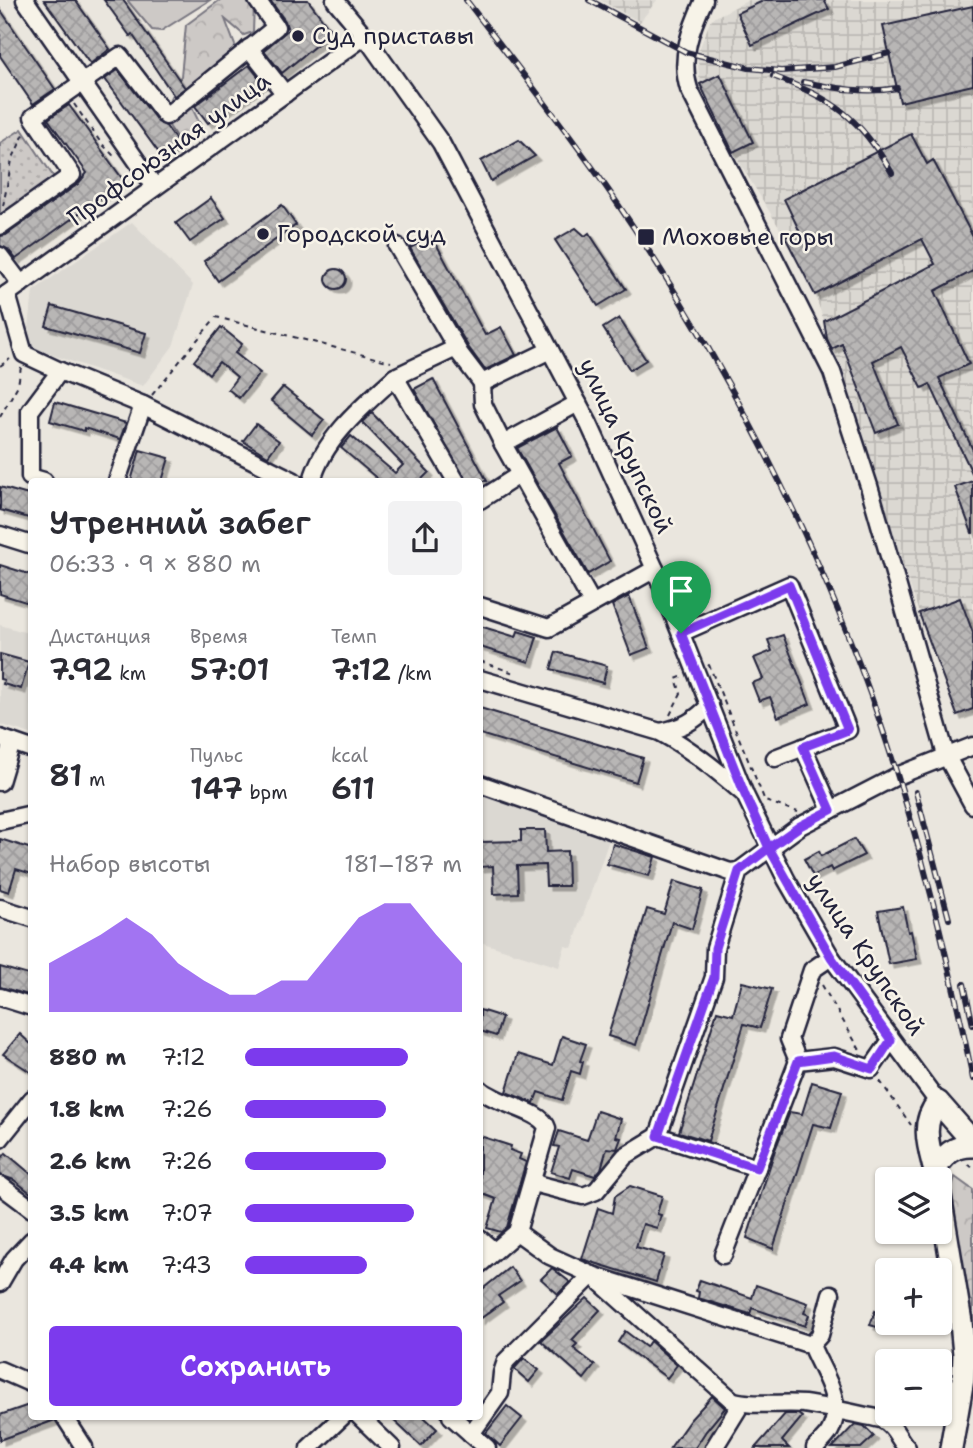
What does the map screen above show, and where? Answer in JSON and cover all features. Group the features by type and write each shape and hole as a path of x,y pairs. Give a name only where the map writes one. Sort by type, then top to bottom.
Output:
{"main road":[{"path":"934,1167 926,1133 930,1111 938,1102"},
{"name":"улица Крупской","path":"938,1102 966,1146"},
{"path":"939,1167 944,1156 966,1146"},
{"path":"948,1244 964,1354 951,1448"}],"street":[{"path":"26,0 155,187"},
{"path":"1,219 72,176 33,117 120,55 166,116 276,27 257,0"},
{"name":"улица Крупской","path":"335,0 365,36 441,143 578,403 654,569 769,848 831,957 938,1102"},
{"path":"704,0 686,52 685,78 832,372 869,486 946,755 973,805"},
{"name":"Профсоюзная улица","path":"4,296 365,36"},
{"path":"249,48 285,94"},
{"path":"397,246 456,348 482,383 483,404 519,475 592,603"},
{"path":"0,256 21,284"},
{"path":"4,296 24,354 60,372 144,405 288,478"},
{"path":"314,478 317,466 354,413 395,377 456,348"},
{"path":"482,383 550,350"},
{"path":"34,478 30,477 30,411 60,372"},
{"path":"395,377 454,478"},
{"path":"503,444 578,403"},
{"path":"118,478 144,405"},
{"path":"483,498 519,475"},
{"path":"0,535 28,544"},
{"path":"483,607 549,628 654,569"},
{"path":"681,633 789,585 848,730 775,758"},
{"path":"483,680 660,732 707,762 745,795"},
{"path":"660,732 680,728 695,720 710,705"},
{"path":"0,782 6,740 28,748"},
{"path":"483,785 730,872 739,871 800,826 897,776 973,746"},
{"path":"803,747 831,810"},
{"path":"0,821 28,815"},
{"path":"533,1183 583,1196 596,1191 625,1156 658,1136 714,977 715,948 739,871"},
{"path":"0,908 28,917"},
{"path":"723,1255 798,1061 789,1039 812,970 831,957"},
{"path":"0,997 28,1006"},
{"path":"798,1061 834,1056 872,1069 891,1040"},
{"path":"483,1091 498,1102 539,1116 545,1121 547,1128 517,1232 483,1261"},
{"path":"0,1139 28,1104"},
{"path":"658,1136 757,1168"},
{"path":"0,1185 28,1206"},
{"path":"517,1232 550,1256 592,1275 811,1345 832,1388 835,1410 830,1430 815,1448"},
{"path":"483,1242 494,1251"},
{"path":"0,1283 14,1259 28,1244"},
{"path":"592,1275 732,1400 741,1404 802,1404 890,1423 907,1448"},
{"path":"483,1417 500,1393 506,1361 592,1275"},
{"path":"811,1345 820,1335 831,1294"},
{"path":"0,1370 28,1382"},
{"path":"714,1448 741,1404"},
{"path":"66,1420 83,1448"},
{"path":"309,1448 339,1420"},
{"path":"363,1420 392,1448"},
{"path":"455,1420 487,1448"},
{"path":"471,1434 481,1420"}],"path":[{"path":"61,97 73,102 101,143 113,155 135,157"},
{"path":"1,219 12,160 22,135 36,121"},
{"path":"144,405 216,317 412,368"},
{"path":"0,417 18,385 24,354"},
{"path":"812,970 872,1069 916,1131 926,1133"},
{"path":"966,1146 973,1168"}],"shaded area":[{"path":"600,0 657,0 640,22"},
{"path":"749,0 973,0 973,714 957,715 919,613 852,410 829,350 824,321 815,295 785,237 733,152 700,84 697,55 711,19"},
{"path":"132,222 193,285 173,346 143,386 27,346 33,291"},
{"path":"0,625 28,633 28,733 0,724"},
{"path":"483,791 611,834 572,948 565,946 559,967 483,943"}],"green space":[{"path":"127,0 210,0 161,31 152,30"},
{"path":"220,0 252,0 253,32 244,35 225,19 236,48 190,104 203,130 182,146 162,115 181,76 186,25"},
{"path":"22,129 55,179 0,218 0,143"},
{"path":"955,1177 973,1190 973,1373 952,1218 952,1186"}],"building":[{"path":"44,0 75,0 110,49 90,64"},
{"path":"104,0 123,0 185,88 174,96 132,34 130,36"},
{"path":"270,0 308,0 332,32 282,73 264,50 288,30"},
{"path":"765,0 824,0 829,9 752,45 737,13"},
{"path":"973,6 973,85 900,102 883,26"},
{"path":"0,9 55,89 33,104 0,56"},
{"path":"249,65 263,83 208,123 195,106"},
{"path":"118,70 179,145 162,157 105,79"},
{"path":"720,74 753,142 733,152 700,84"},
{"path":"69,105 124,181 16,259 8,249 0,246 0,236 6,235 78,184 87,173 48,119"},
{"path":"911,134 927,164 933,160 973,237 973,271 935,291 969,364 939,378 973,450 973,475 930,384 922,388 901,347 873,361 898,424 876,433 842,344 832,349 827,339 824,321 935,264 922,239 815,295 785,237 799,230 784,199"},
{"path":"519,140 535,156 491,181 481,161"},
{"path":"211,198 225,218 190,242 176,223"},
{"name":"Городской суд","path":"282,205 296,225 218,281 204,261"},
{"path":"576,228 585,236 589,233 626,289 598,306 555,240"},
{"path":"432,236 485,335 501,327 516,355 485,370 469,348 410,248"},
{"path":"332,269 340,269 346,279 340,289 332,289 326,283 326,275"},
{"path":"52,306 146,333 140,353 46,326"},
{"path":"619,318 646,360 630,370 603,328"},
{"path":"221,327 242,344 235,353 260,373 239,398 228,389 237,377 219,362 209,374 194,361"},
{"path":"433,379 487,481 483,481 483,478 464,478 414,389"},
{"path":"283,387 324,420 312,435 271,401"},
{"path":"55,402 126,423 120,439 50,421"},
{"path":"372,413 429,472 423,478 376,478 341,448 351,436 395,473 403,465 362,422"},
{"path":"256,424 279,441 268,456 243,441"},
{"path":"557,427 572,456 559,463 610,561 588,574 517,448"},
{"path":"140,450 169,458 163,478 132,478"},
{"path":"973,481 973,533 972,533 955,487"},
{"path":"0,487 28,495 28,518 0,510"},
{"path":"0,565 28,574 28,603 0,594"},
{"path":"629,596 649,648 631,655 612,605"},
{"path":"960,598 973,633 973,709 957,715 919,613"},
{"path":"483,627 516,637 518,631 537,637 529,662 483,648"},
{"path":"783,635 810,704 778,717 770,697 759,701 752,683 763,679 754,658 772,651 768,640"},
{"path":"556,652 607,666 603,683 551,669"},
{"path":"0,654 28,662 21,689 3,684 4,680 0,679"},
{"path":"483,709 643,758 636,782 483,735"},
{"path":"521,830 545,830 546,852 567,851 568,886 546,886 545,865 517,866 518,893 494,894 493,866 483,867 483,842 521,841"},
{"path":"0,839 28,848 28,873 16,869 9,892 0,889"},
{"path":"854,839 864,855 832,871 830,867 813,876 804,859 819,851 821,856"},
{"path":"613,844 655,857 649,876 607,864"},
{"path":"674,881 703,890 692,929 672,922 636,1045 608,1036 647,909 664,914"},
{"path":"903,907 917,959 889,964 878,911"},
{"path":"0,967 28,975 28,995 0,987"},
{"path":"742,982 772,989 760,1028 744,1024 708,1141 679,1132 717,1011 733,1015"},
{"path":"483,1011 502,1017 496,1036 483,1032"},
{"path":"20,1034 28,1041 28,1070 3,1054"},
{"path":"562,1036 586,1044 580,1061 583,1062 580,1074 571,1071 562,1100 538,1092 534,1103 506,1092 518,1054 553,1065"},
{"path":"812,1082 842,1091 831,1128 813,1124 773,1249 747,1238 790,1112 802,1114"},
{"path":"597,1111 621,1119 616,1137 621,1138 617,1149 607,1148 601,1169 595,1176 573,1169 570,1178 551,1172 559,1147 554,1146 559,1131 587,1140"},
{"path":"483,1137 511,1146 510,1150 521,1154 519,1159 526,1162 507,1227 501,1232 487,1228 496,1199 483,1194"},
{"path":"6,1153 28,1172 28,1191 14,1180 0,1175 0,1160"},
{"path":"630,1186 662,1196 657,1214 661,1215 657,1228 643,1224 636,1247 664,1255 656,1282 582,1259 598,1208 612,1213 615,1196"},
{"path":"510,1267 520,1281 498,1296 503,1302 483,1317 483,1289"},
{"path":"552,1268 570,1282 558,1294 541,1279"},
{"path":"700,1280 752,1298 756,1285 808,1303 804,1313 809,1315 805,1326 752,1308 750,1314 698,1298 699,1292 696,1291"},
{"path":"587,1298 600,1310 572,1340 577,1344 573,1348 595,1365 584,1379 541,1341"},
{"path":"875,1311 875,1326 870,1325"},
{"path":"625,1331 646,1347 650,1341 677,1365 667,1378 618,1342"},
{"path":"524,1358 539,1370 529,1382 514,1369"},
{"path":"712,1396 725,1408 695,1448 670,1448 690,1420"},
{"path":"28,1405 28,1420 55,1420 0,1440 0,1415"},
{"path":"507,1406 522,1418 500,1446 486,1433"},
{"path":"785,1414 798,1414 802,1417 782,1441 789,1448 755,1448"},
{"path":"393,1420 427,1420 437,1429 421,1446"},
{"path":"855,1424 864,1426 874,1436 861,1448 832,1448"}],"railway":[{"path":"466,0 576,144 651,255 728,383 796,517 855,654 908,810 954,989 973,1079"},
{"path":"589,0 686,52 749,68 781,71 835,67 889,53"},
{"path":"773,76 813,93 843,112 868,137 892,173"},
{"path":"803,82 862,90 897,88"},
{"path":"916,792 949,919"},
{"path":"964,984 973,1025"}],"place":[{"name":"Суд приставы","path":"298,36"},
{"name":"Городской суд","path":"263,234"},
{"name":"Моховые горы","path":"646,237"}],"route":[{"path":"681,633 745,795 769,848 739,871 715,948 714,977 658,1136 757,1168 798,1061 834,1056 872,1069 891,1040 831,957 769,848 800,826 831,810 803,747 848,730 789,585 681,633"}]}
